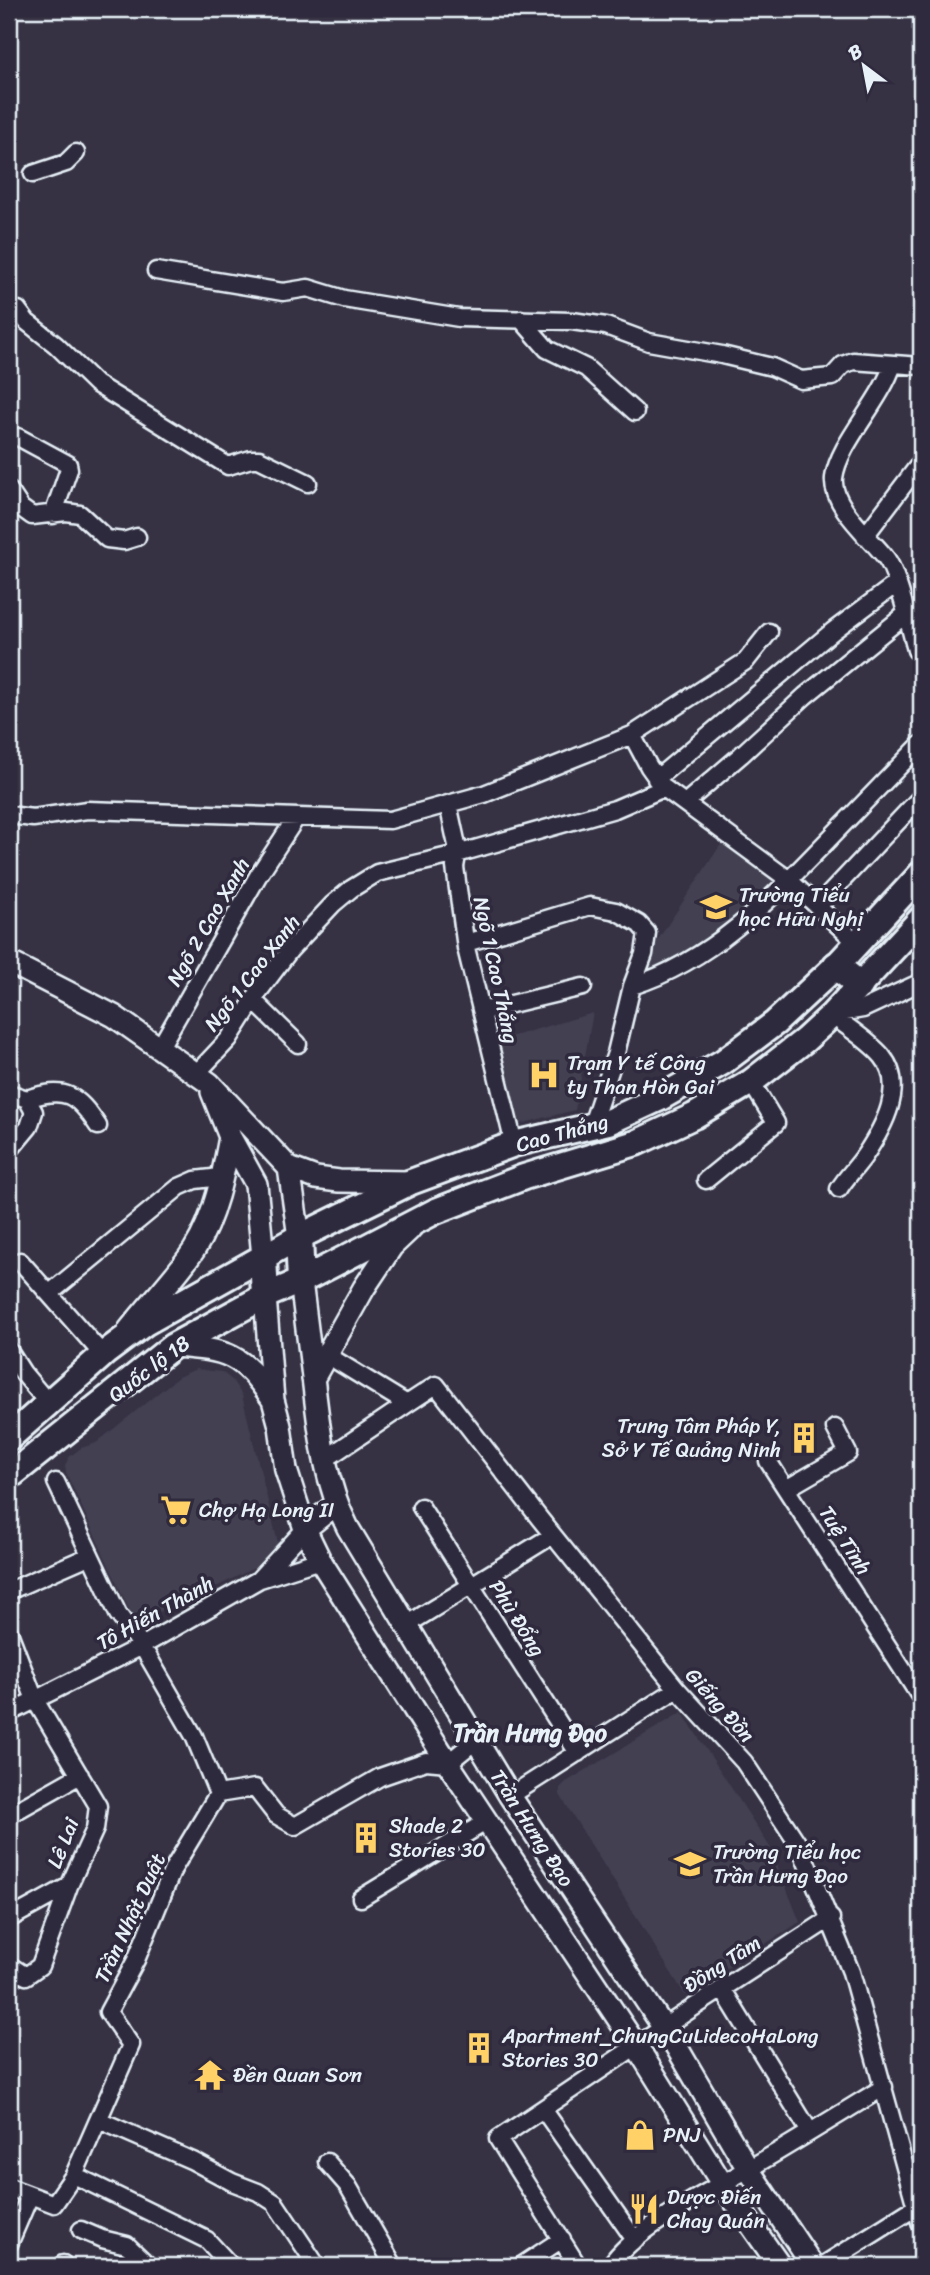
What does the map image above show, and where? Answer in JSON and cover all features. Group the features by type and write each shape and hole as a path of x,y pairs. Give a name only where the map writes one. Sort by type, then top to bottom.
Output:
{"highway":[{"path":"835,966 860,985"},
{"path":"299,1237 301,1280"},
{"path":"263,1257 265,1296"}],"main road":[{"name":"Cao Thắng","path":"299,1237 411,1182 514,1144 608,1122 660,1098 723,1062 775,1023 835,966 921,874"},
{"name":"Cao Thắng","path":"301,1280 436,1211 524,1177 636,1143 694,1116 751,1082 805,1040 832,1015 921,919"},
{"path":"9,962 114,1016 203,1079 289,1168 316,1178 411,1182"},
{"path":"203,1079 256,1184 263,1257"},
{"path":"112,1348 172,1279 195,1248 209,1219 230,1137"},
{"path":"289,1168 299,1237"},
{"path":"313,1379 342,1323 392,1245 436,1211"},
{"name":"Quốc lộ 18","path":"9,1438 112,1348 145,1323 299,1237"},
{"name":"Quốc lộ 18","path":"9,1477 173,1346 265,1296 301,1280"},
{"name":"Trần Hưng Đạo","path":"301,1280 324,1460 336,1504 405,1626 475,1741 664,2028 748,2169 813,2266"},
{"name":"Trần Hưng Đạo","path":"265,1296 273,1399 286,1470 305,1529 320,1560 448,1763 637,2047 721,2182 780,2266"},
{"path":"173,1346 214,1349 236,1359 254,1373 273,1399"},
{"path":"305,1529 336,1504"}],"street":[{"path":"33,174 66,163 76,153"},
{"path":"156,271 283,292 308,288 344,299 459,318 500,321 521,319 606,326 649,342 772,367 801,380 832,377 843,365 853,361 921,366"},
{"path":"9,311 18,310 27,322 56,345 96,384 228,466 258,459 308,483"},
{"path":"521,319 547,349 586,368 635,412"},
{"path":"893,363 878,399 842,454 834,480 841,501 864,536 888,560 916,650 921,652"},
{"path":"9,436 18,437 68,464 69,469 53,515"},
{"path":"864,536 921,462"},
{"path":"9,491 21,508 32,516 66,512 80,514 107,539 124,541 137,537"},
{"name":"Ngõ 1 Cao Xanh","path":"203,1079 290,950 333,904 351,889 377,873 457,854 615,809 660,784 833,631 897,584"},
{"path":"685,803 805,696 906,614"},
{"path":"9,815 33,818 87,810 390,820 484,794 632,735 746,661 769,632"},
{"path":"632,735 660,784 789,880 857,943"},
{"path":"632,986 656,979 724,938 767,902 921,744"},
{"path":"818,906 921,797"},
{"name":"Ngõ 1 Cao Thắng","path":"448,804 457,854 455,867 466,943 514,1144"},
{"name":"Ngõ 2 Cao Xanh","path":"159,1049 258,876 296,818"},
{"path":"466,943 590,906 616,911 639,924 647,933 644,954 632,986 615,1053 591,1127"},
{"path":"832,1015 863,1009 921,982"},
{"path":"482,1011 583,987"},
{"path":"254,1001 298,1044"},
{"path":"832,1015 882,1056 891,1070 893,1085 886,1118 866,1153 839,1189"},
{"path":"706,1181 776,1123 751,1082"},
{"path":"9,1093 27,1099 58,1092 76,1098 97,1126"},
{"path":"9,1151 29,1127 32,1119 32,1105 27,1099"},
{"path":"48,1294 179,1187 195,1180 221,1177"},
{"path":"20,1261 48,1294 112,1348"},
{"path":"9,1351 49,1404"},
{"path":"324,1460 407,1404 327,1355"},
{"name":"Giếng Đồn","path":"407,1404 436,1385 677,1689 744,1762 800,1847 851,1972 921,2225"},
{"path":"786,1489 848,1452 835,1429"},
{"name":"Tuệ Tĩnh","path":"768,1461 921,1698"},
{"path":"56,1482 118,1614 142,1646 194,1736 218,1794 255,1788 276,1815 295,1826 380,1777 426,1762 448,1763 475,1741"},
{"name":"Phù Đổng","path":"421,1507 578,1753"},
{"name":"Tô Hiến Thành","path":"9,1713 142,1646 258,1580 305,1529"},
{"path":"405,1626 553,1535"},
{"path":"9,1591 89,1556"},
{"path":"258,1580 320,1560"},
{"name":"Lê Lai","path":"9,1632 13,1659 99,1806 95,1829 68,1886 40,1966 26,1976 9,1965"},
{"path":"510,1796 677,1689"},
{"path":"9,1815 80,1775"},
{"name":"Trần Nhật Duật","path":"9,2187 54,2204 74,2175 131,2045 108,2012 136,1960 173,1869 218,1794"},
{"path":"362,1898 487,1821"},
{"path":"10,1916 68,1886"},
{"name":"Đồng Tâm","path":"562,2239 498,2140 831,1918"},
{"path":"723,1990 810,2132"},
{"path":"610,2266 620,2251 721,2182 748,2169 884,2087"},
{"path":"543,2109 635,2240"},
{"path":"99,2120 193,2161 275,2203 317,2266"},
{"path":"327,2162 348,2186 394,2266"},
{"path":"74,2175 207,2240 231,2266"},
{"path":"9,2244 30,2195"},
{"path":"822,2266 916,2207"},
{"path":"81,2230 127,2245 149,2266"},
{"path":"521,2266 562,2239 578,2266"}],"shaded area":[{"name":"Trường Tiểu học Hữu Nghị","path":"725,838 780,882 726,932 647,975 643,970 653,947"},
{"name":"Trạm Y tế Công ty Than Hòn Gai","path":"593,1013 575,1110 516,1125 499,1040"},
{"name":"Chợ Hạ Long II","path":"196,1369 222,1372 232,1380 242,1395 279,1547 258,1566 178,1606 134,1620 65,1466 69,1457 81,1448 96,1443 178,1377"},
{"name":"Trường Tiểu học Trần Hưng Đạo","path":"682,1712 770,1847 800,1922 685,1995 560,1795 560,1788 566,1782"}],"place":[{"name":"Trường Tiểu học Hữu Nghị","path":"716,907"},
{"name":"Trạm Y tế Công ty Than Hòn Gai","path":"544,1075"},
{"name":"Trung Tâm Pháp Y, Sở Y Tế Quảng Ninh","path":"804,1438"},
{"name":"Chợ Hạ Long II","path":"176,1510"},
{"name":"Shade 2 Stories 30","path":"366,1838"},
{"name":"Trường Tiểu học Trần Hưng Đạo","path":"690,1864"},
{"name":"Apartment_ChungCuLidecoHaLong Stories 30","path":"479,2048"},
{"name":"Đền Quan Sơn","path":"210,2075"},
{"name":"PNJ","path":"640,2135"},
{"name":"Dược Điến Chay Quán","path":"644,2209"}],"district":[{"name":"Trần Hưng Đạo","path":"530,1733"}]}
